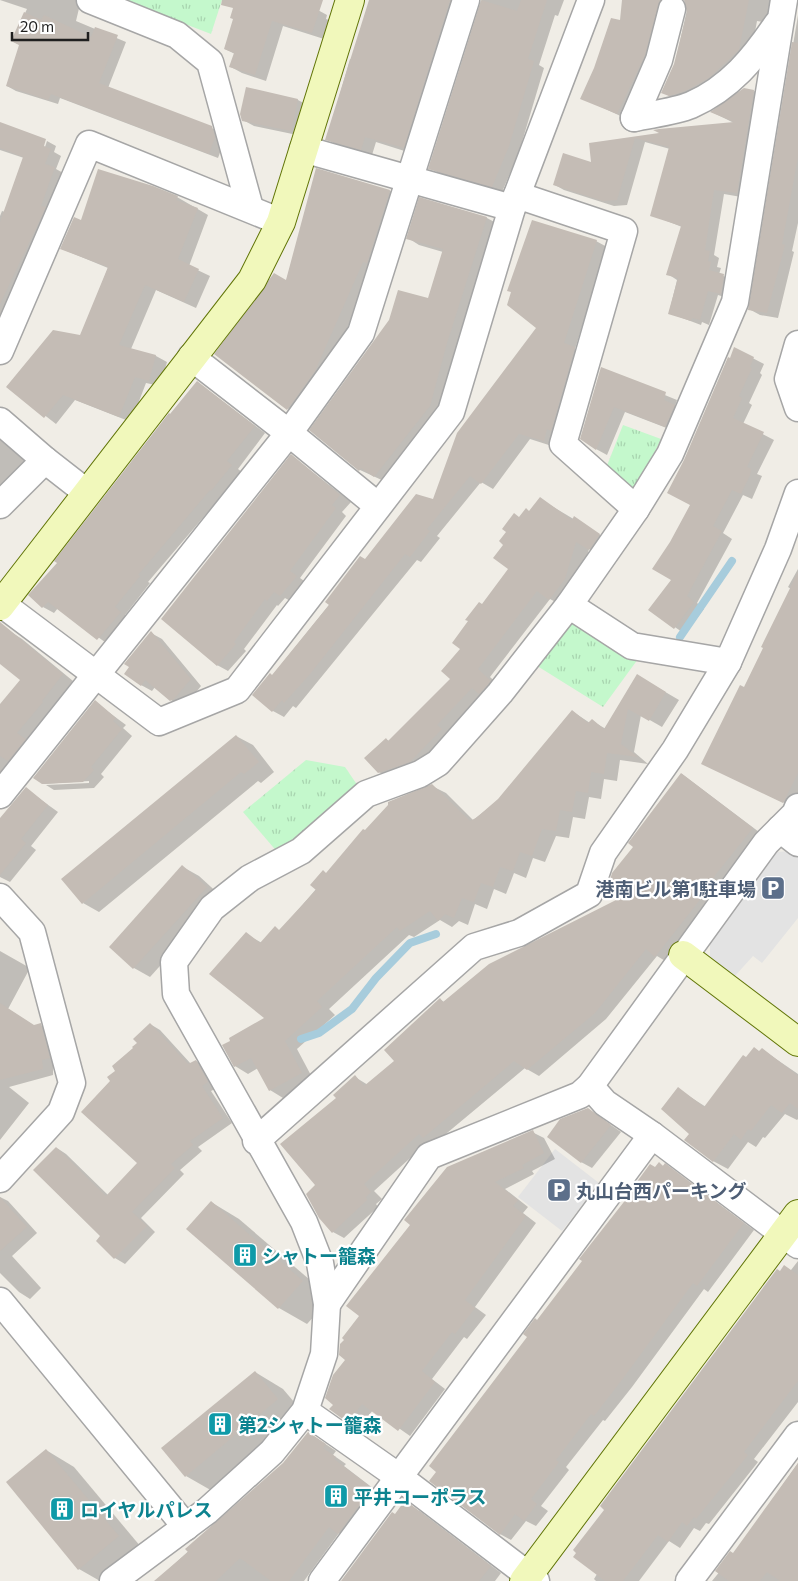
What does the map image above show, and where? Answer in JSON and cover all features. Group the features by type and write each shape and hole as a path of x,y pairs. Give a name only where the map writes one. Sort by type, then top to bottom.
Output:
{"street":[{"path":"90,0 176,35 210,62 250,208"},
{"path":"350,0 281,222 252,280 86,492 1,605 158,722 237,690 451,412 515,202 590,0"},
{"path":"0,795 289,433 361,333 466,0"},
{"path":"672,9 659,60 634,118 690,106 728,83 753,59 782,9"},
{"path":"113,1581 207,1511 272,1452 305,1411 324,1354 328,1304 320,1262 304,1222 256,1140 176,994 174,962 212,908 250,878 301,851 366,794 420,774 438,763 500,693 569,605 636,509 670,454 736,302 782,9"},
{"path":"0,351 89,144 281,222"},
{"path":"303,149 410,181 515,202 624,231 563,444 636,509"},
{"path":"798,344 788,380 798,408"},
{"path":"191,357 289,433 378,506"},
{"path":"0,421 86,492"},
{"path":"0,505 45,460"},
{"path":"256,1140 474,948 519,933 590,894 602,853 675,750 728,662 778,549 798,493"},
{"path":"569,605 632,646 728,662"},
{"path":"328,1304 429,1156 580,1095 590,1086 600,1075 683,955 766,843 789,836 798,807"},
{"path":"0,897 32,932 72,1083 61,1112 0,1179"},
{"path":"683,955 798,1042"},
{"path":"305,1411 399,1477 529,1579 793,1231 605,1103 590,1086"},
{"path":"322,1581 652,1135"},
{"path":"0,1301 186,1527"},
{"path":"689,1581 798,1436"}],"green space":[{"path":"123,0 222,0 211,34"},
{"path":"623,425 661,439 633,497 606,468"},
{"path":"571,618 638,659 603,707 534,664"},
{"path":"306,760 345,767 360,789 279,854 243,812"}],"shaded area":[{"name":"港南ビル第1駐車場","path":"791,851 798,857 798,918 762,963 753,956 734,977 710,957 710,940 776,852"},
{"name":"丸山台西パーキング","path":"555,1149 599,1183 562,1231 518,1197"}],"building":[{"path":"222,0 323,0 312,33 272,21 255,75 229,67 234,53 224,49 233,19 230,18 233,8 221,5"},
{"path":"369,0 450,0 404,148 365,137 361,150 325,140"},
{"path":"481,0 517,11 521,0 547,0 528,59 534,61 509,146 492,187 428,169"},
{"path":"622,0 660,0 645,55 617,114 580,99 594,68 611,18 620,20"},
{"path":"684,0 749,0 739,50 709,78 685,91 669,96 661,93 674,64 687,13"},
{"path":"24,12 41,20 44,15 91,37 95,27 118,35 99,83 212,126 215,137 209,154 51,94 48,100 6,86 19,45 11,41"},
{"path":"792,42 798,43 798,157 782,244 785,245 767,313 748,310"},
{"path":"246,87 298,99 291,131 242,121 240,114"},
{"path":"744,88 754,90 737,193 714,190 705,250 710,251 708,261 711,262 709,270 724,274 721,294 708,291 700,320 692,318 691,321 668,314 678,278 666,275 681,226 650,216 669,147 635,138 617,200 603,201 553,185 563,153 591,162 589,143 659,133 653,130 659,129 734,122 710,112"},
{"path":"0,122 46,139 44,146 51,149 45,164 55,167 41,206 46,207 0,304 0,222 23,157 0,148"},
{"path":"316,168 390,190 367,263 363,262 315,371 287,410 214,354 274,273 286,280"},
{"path":"98,169 153,186 178,196 176,200 198,208 178,259 199,269 184,302 145,285 119,345 156,355 149,381 135,377 119,417 63,395 44,418 6,387 53,330 80,335 108,267 60,249 74,217 81,220"},
{"path":"419,197 487,217 447,343 430,406 374,477 361,468 359,471 309,430 389,320 398,290 428,298 443,249 406,239"},
{"path":"532,220 597,240 564,343 575,347 551,431 547,429 544,441 519,434 481,484 470,476 427,529 430,531 410,557 405,554 310,674 284,703 282,700 272,712 252,695 270,673 272,675 329,605 325,602 360,556 365,559 416,494 433,499 457,433 536,328 507,305 511,292 507,291"},
{"path":"734,347 754,357 750,367 752,368 739,396 742,398 733,418 764,432 747,467 751,469 750,475 741,494 732,490 713,526 722,531 687,596 694,602 674,629 648,610 671,580 652,569 670,542 690,505 667,493 684,460"},
{"path":"601,367 666,392 664,400 675,405 665,427 614,407 596,450 580,439"},
{"path":"197,381 255,426 227,461 232,465 138,575 140,576 115,607 121,612 97,640 48,602 42,608 28,595 57,563 54,561 169,413"},
{"path":"291,454 340,495 332,505 336,508 290,571 297,576 280,596 274,592 267,601 265,599 234,642 236,644 217,666 161,619"},
{"path":"540,497 572,520 574,516 600,534 589,550 576,542 565,579 549,600 537,591 478,669 491,681 479,694 472,688 437,725 442,729 410,762 378,773 364,758 386,738 388,741 450,679 441,671 460,649 452,643 468,621 465,620 479,602 482,604 508,569 493,558 503,545 499,541 506,532 502,529 514,513 519,517 526,508 529,511"},
{"path":"798,572 798,773 783,803 701,764 740,685 744,687 763,648 761,647"},
{"path":"0,622 63,674 17,733 26,739 8,761 0,756 0,704 20,680 0,664"},
{"path":"151,631 191,679 174,699 170,701 145,680 141,686 124,674 129,667 124,664"},
{"path":"637,674 666,692 649,721 628,709 621,744 638,757 607,753 604,774 591,772 588,793 576,791 572,812 560,810 556,831 542,829 532,856 520,852 513,871 500,867 493,887 481,883 474,902 462,898 454,918 445,914 438,921 430,911 400,931 397,927 317,1001 322,1007 285,1041 302,1073 269,1091 251,1058 234,1067 222,1045 230,1041 229,1038 264,1018 209,974 246,932 260,943 275,926 279,930 316,890 310,885 323,870 326,873 363,829 365,830 388,805 388,802 432,784 470,821 476,818 498,799 572,710 588,723 592,719 604,729"},
{"path":"95,700 116,718 113,721 122,729 91,767 94,770 83,782 42,784 33,778"},
{"path":"236,735 259,762 244,774 241,772 82,904 61,879"},
{"path":"681,773 753,828 716,874 706,892 655,957 646,949 595,1013 527,1070 514,1061 423,1138 419,1134 364,1184 371,1192 366,1197 367,1200 332,1233 319,1218 306,1194 315,1185 280,1144 336,1098 333,1095 355,1075 364,1086 394,1061 384,1050 440,998 443,1002 489,964 618,899 607,890 612,882 610,880 612,873 633,847 628,843"},
{"path":"26,787 48,805 21,839 26,843 0,875 0,818"},
{"path":"182,865 207,887 133,969 109,947"},
{"path":"0,1003 34,1025 41,1023 50,1058 42,1060 43,1069 0,1080"},
{"path":"150,1023 188,1064 196,1060 208,1082 202,1086 223,1118 190,1141 193,1145 171,1164 175,1168 132,1212 147,1226 114,1259 96,1241 100,1236 33,1170 56,1147 106,1196 137,1163 81,1112 110,1081 107,1077 115,1071 112,1066 133,1048 137,1043 133,1039"},
{"path":"754,1047 759,1051 762,1048 798,1076 798,1109 790,1103 782,1113 771,1105 751,1131 748,1129 741,1140 734,1134 713,1162 684,1140 689,1134 661,1109 678,1087 704,1107 743,1055 746,1057"},
{"path":"588,1108 611,1125 581,1163 547,1137 560,1119"},
{"path":"533,1130 544,1153 522,1165 524,1168 495,1182 518,1200 513,1206 526,1216 465,1300 475,1308 455,1334 452,1332 422,1371 435,1382 398,1431 362,1404 350,1419 347,1416 344,1420 329,1409 333,1405 325,1398 333,1375 345,1360 339,1355 340,1344 344,1340 342,1338 359,1316 346,1306 410,1225 404,1220 447,1167"},
{"path":"659,1162 663,1166 665,1163 744,1223 697,1286 693,1283 594,1416 591,1414 556,1460 559,1462 531,1499 537,1504 524,1521 515,1514 500,1535 429,1481 436,1472 429,1466 527,1337 523,1334 535,1318 537,1320 582,1261 579,1259 638,1184 636,1183 650,1164 655,1167"},
{"path":"0,1197 27,1227 0,1251"},
{"name":"シャトー籠森","path":"211,1201 303,1281 278,1309 186,1229"},
{"path":"784,1265 798,1275 798,1381 744,1452 748,1455 696,1519 694,1517 687,1526 682,1522 668,1542 658,1535 623,1581 605,1581 573,1557 576,1553 573,1550 604,1510 600,1506 777,1269 780,1271"},
{"name":"第2シャトー籠森","path":"255,1371 278,1399 185,1477 161,1448"},
{"path":"308,1432 326,1444 323,1448 336,1457 334,1459 368,1485 364,1490 368,1493 338,1534 329,1527 289,1581 271,1581 240,1558 216,1581 154,1581 188,1552 185,1549 283,1463"},
{"name":"ロイヤルパレス","path":"46,1449 119,1536 78,1570 6,1482"},
{"path":"798,1463 798,1581 780,1581 767,1572 760,1581 729,1581 715,1571 730,1551 733,1553"},
{"path":"403,1503 407,1507 410,1504 491,1566 479,1581 341,1581 392,1512 395,1514"}],"waterway":[{"path":"680,637 732,561"},
{"path":"301,1039 319,1033 352,1009 376,978 410,943 436,934"}],"place":[{"name":"港南ビル第1駐車場","path":"773,888"},
{"name":"丸山台西パーキング","path":"559,1190"},
{"name":"シャトー籠森","path":"245,1255"},
{"name":"第2シャトー籠森","path":"220,1424"},
{"name":"平井コーポラス","path":"336,1496"},
{"name":"ロイヤルパレス","path":"62,1509"}]}
